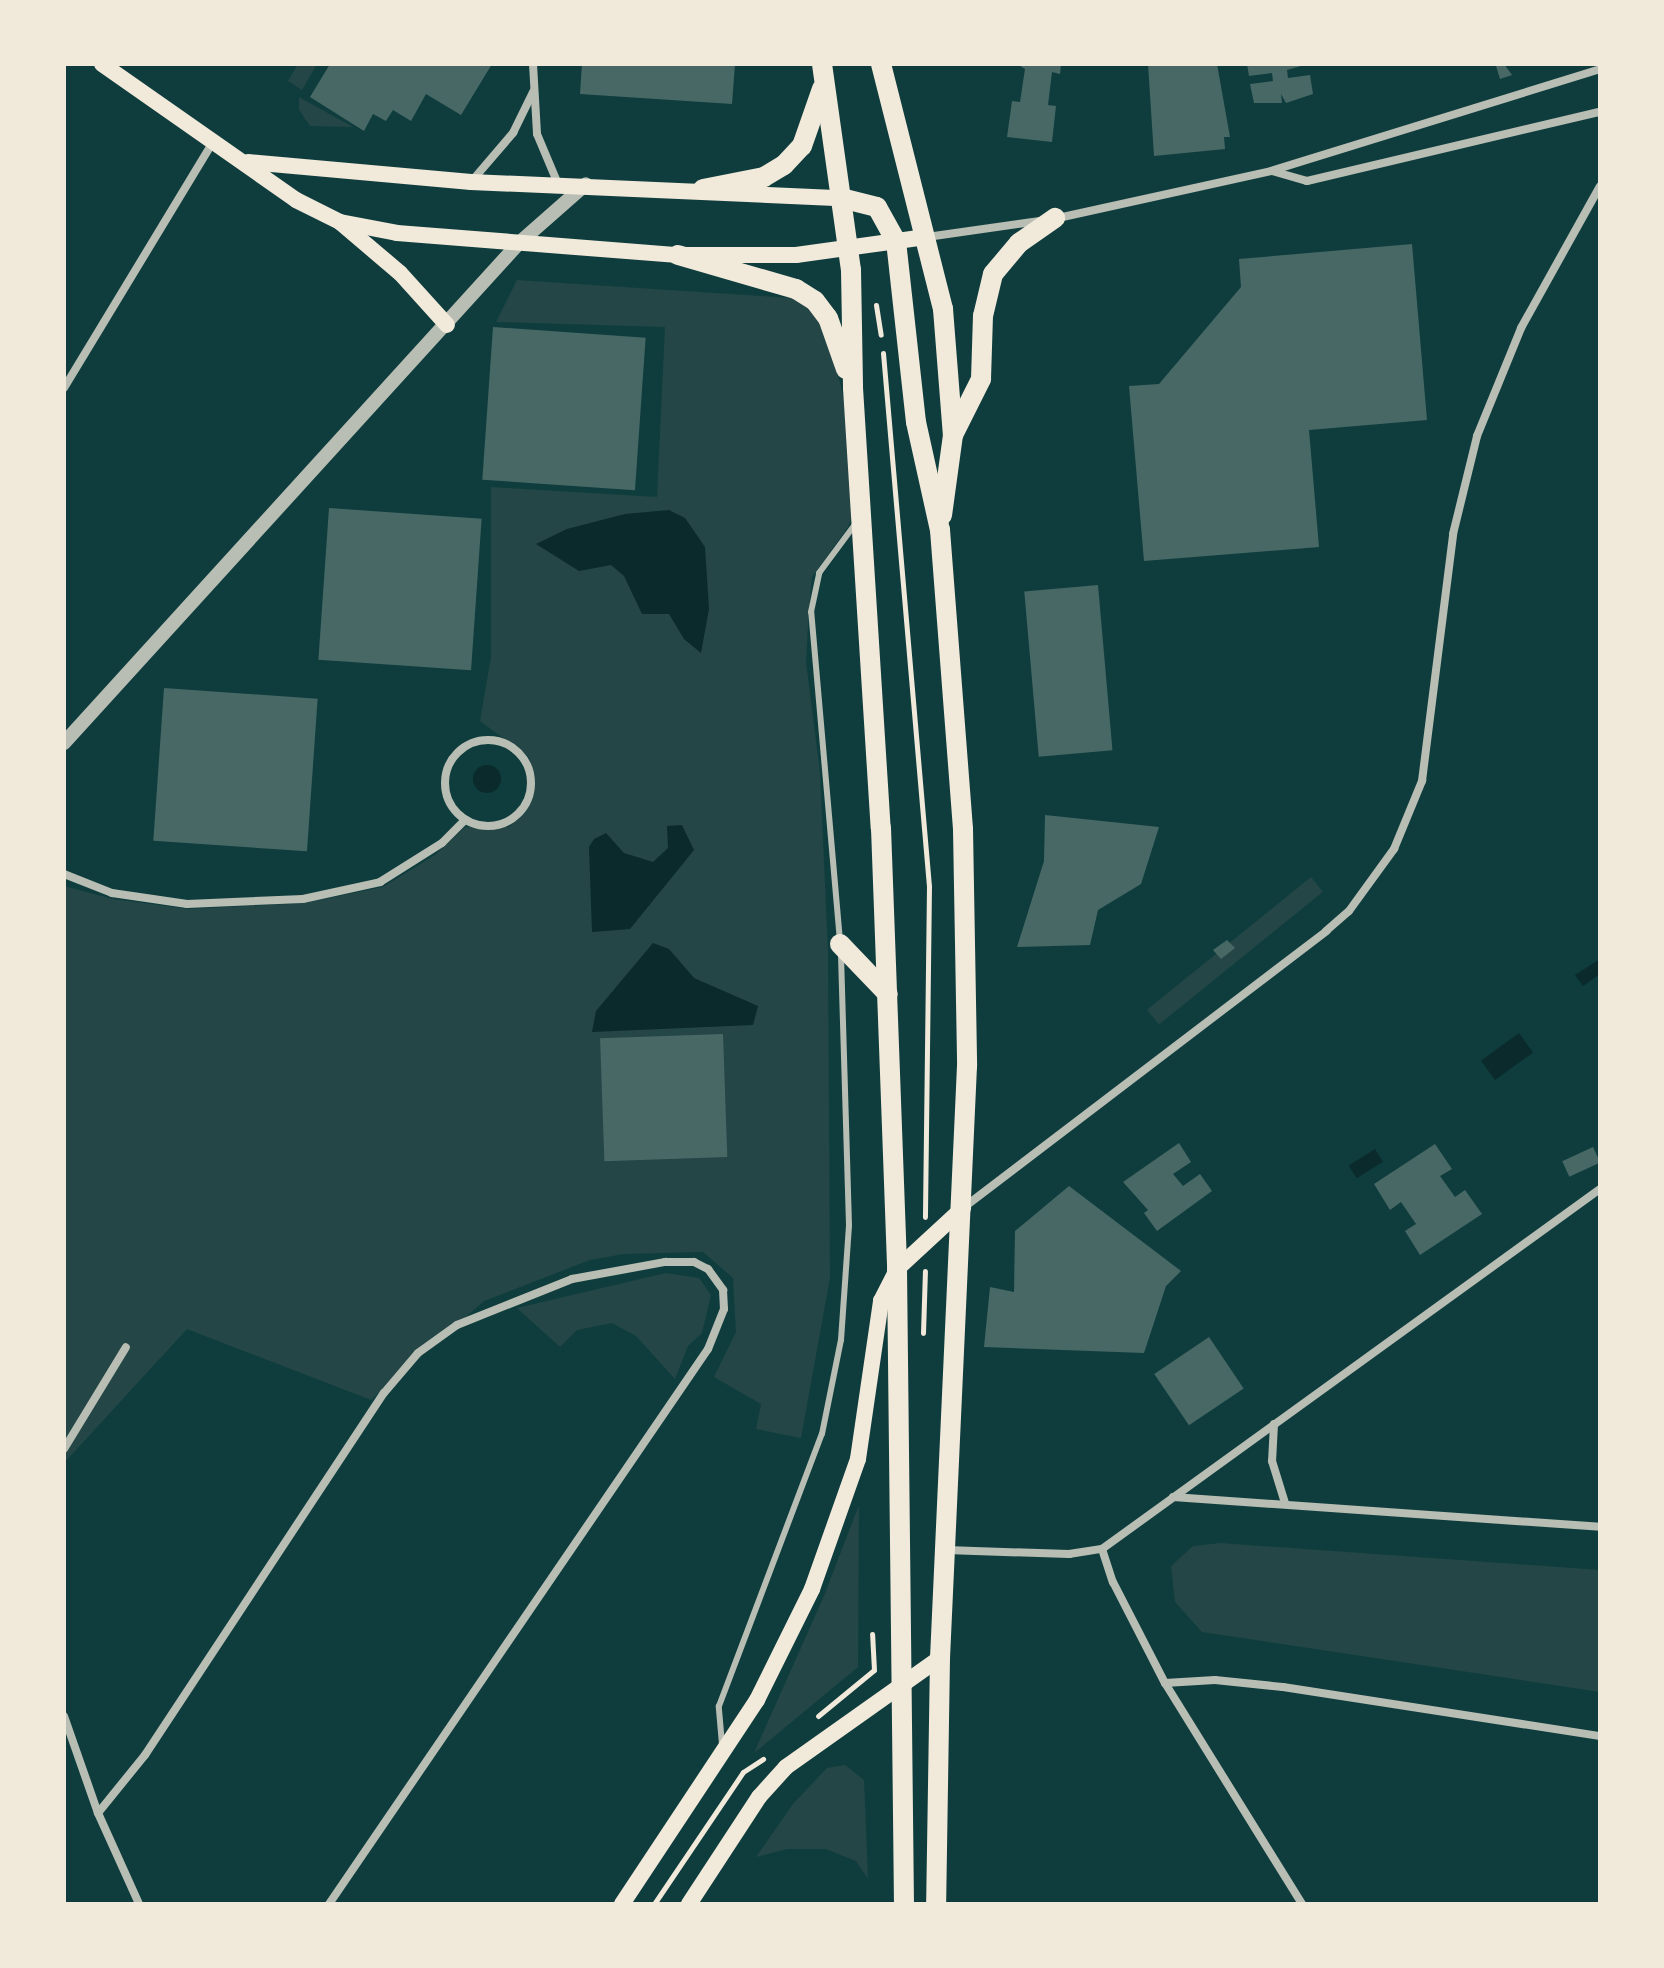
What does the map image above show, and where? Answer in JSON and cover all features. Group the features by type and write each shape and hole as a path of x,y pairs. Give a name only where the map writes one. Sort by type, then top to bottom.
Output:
{"main road":[{"path":"102,64 296,200 340,222 400,273 447,325"},
{"path":"881,64 943,309 953,435 940,530"},
{"path":"703,189 764,177 784,165 802,146 823,72"},
{"path":"823,72 849,248 853,388 864,514 888,994 897,1269 904,1904"},
{"path":"243,161 471,182 703,189 841,198 877,207 896,241 916,422 940,530 963,829 963,1208 944,1550 936,1904"},
{"path":"953,435 981,379 983,316 993,274 1019,243 1055,218"},
{"path":"340,222 397,233 678,255 796,255 926,237"},
{"path":"678,255 796,289 815,301 828,318 853,388"},
{"path":"840,944 888,994"},
{"path":"622,1904 757,1700 812,1589 858,1459 881,1301 897,1269 963,1208"},
{"path":"689,1904 759,1797 786,1767 940,1658"}],"street":[{"path":"533,64 537,134 558,184"},
{"path":"926,237 1055,218 1271,171 1600,69"},
{"path":"471,182 513,133 534,91"},
{"path":"1271,171 1307,181 1600,112"},
{"path":"64,388 214,141"},
{"path":"64,743 519,243 586,184"},
{"path":"963,1208 1326,931 1349,911 1394,849 1422,781 1453,534 1477,436 1521,328 1600,186"},
{"path":"486,740 515,750 530,776 526,803 506,822 478,825 465,820 446,795 449,765 471,744 486,740"},
{"path":"64,874 112,893 187,904 303,899 380,882 442,843 465,820"},
{"path":"944,1550 1069,1554 1102,1549 1600,1189"},
{"path":"98,1813 145,1755 384,1393 418,1353 457,1325 507,1301 572,1279 665,1262 694,1262 718,1278 724,1309 708,1349 329,1904"},
{"path":"64,1449 126,1347"},
{"path":"1274,1424 1272,1461 1285,1503"},
{"path":"1172,1497 1600,1527"},
{"path":"1102,1549 1113,1582 1165,1683 1302,1904"},
{"path":"1165,1683 1215,1680 1272,1686 1600,1736"},
{"path":"64,1716 98,1813 139,1904"}],"lane":[{"path":"723,1749 719,1706 822,1434 841,1340 849,1225 840,944 811,612 819,573 864,514"}],"path":[{"path":"875,297 929,886 926,1186"}],"shaded area":[{"path":"298,64 317,64 302,90 288,81"},
{"path":"299,97 353,127 310,126 299,110"},
{"path":"517,280 791,298 812,308 827,331 849,420 859,498 848,527 812,577 806,662 820,772 828,952 830,1278 801,1438 756,1429 761,1404 714,1377 736,1332 733,1278 703,1252 624,1254 590,1260 484,1301 371,1400 187,1329 64,1463 64,886 113,899 189,909 305,903 383,887 435,855 465,827 509,827 531,803 535,776 528,756 480,721 491,657 491,487 657,497 665,327 496,322"},
{"path":"669,510 685,518 705,547 709,609 701,653 684,639 669,614 642,614 624,576 611,565 579,571 536,544 567,529 625,514"},
{"path":"487,765 497,769 501,779 497,789 487,793 477,789 473,779 477,769"},
{"path":"682,825 694,850 630,929 592,932 589,847 594,839 606,833 624,853 653,862 668,848 667,826"},
{"path":"1311,877 1323,892 1159,1025 1147,1010"},
{"path":"653,943 669,949 694,978 758,1006 753,1025 592,1032 596,1011"},
{"path":"1600,959 1600,974 1583,986 1575,975"},
{"path":"1519,1033 1533,1052 1495,1080 1481,1061"},
{"path":"1375,1149 1383,1162 1357,1178 1349,1165"},
{"path":"666,1273 699,1278 711,1295 702,1333 688,1346 675,1379 636,1336 612,1323 577,1330 560,1347 517,1308"},
{"path":"859,1505 858,1667 754,1753 824,1596"},
{"path":"1221,1543 1600,1570 1600,1692 1202,1632 1175,1602 1171,1566 1193,1546"},
{"path":"845,1765 864,1780 868,1879 856,1861 826,1849 787,1849 756,1857 793,1804 827,1768"}],"building":[{"path":"330,64 492,64 461,115 426,94 411,121 393,110 386,121 373,114 364,131 310,97"},
{"path":"582,64 735,64 732,104 580,94"},
{"path":"1017,64 1061,64 1060,74 1052,72 1048,105 1056,106 1052,142 1007,137 1012,101 1020,102 1025,69"},
{"path":"1148,64 1217,64 1230,137 1224,137 1225,149 1154,156"},
{"path":"1247,64 1308,64 1287,70 1288,78 1310,75 1313,94 1286,103 1281,94 1282,103 1254,103 1250,84 1273,81 1272,73 1249,76"},
{"path":"1504,64 1512,75 1500,79 1496,66"},
{"path":"1412,244 1427,420 1309,430 1319,547 1144,561 1129,386 1159,384 1241,287 1239,259"},
{"path":"493,327 646,338 635,490 482,480"},
{"path":"329,508 482,519 471,670 318,660"},
{"path":"1098,585 1112,750 1039,757 1024,591"},
{"path":"164,688 318,699 307,851 153,841"},
{"path":"1045,815 1159,827 1141,884 1098,910 1090,945 1017,947 1044,861"},
{"path":"1227,940 1235,948 1221,959 1213,950"},
{"path":"723,1034 727,1157 604,1161 600,1038"},
{"path":"1179,1143 1191,1162 1173,1174 1183,1186 1200,1174 1212,1191 1157,1231 1144,1213 1148,1210 1123,1182"},
{"path":"1435,1144 1452,1169 1440,1176 1455,1197 1465,1190 1482,1214 1420,1255 1405,1231 1416,1224 1401,1202 1390,1210 1374,1184"},
{"path":"1593,1147 1600,1162 1569,1177 1562,1161"},
{"path":"1069,1186 1181,1271 1166,1286 1144,1353 984,1347 990,1287 1014,1292 1015,1231"},
{"path":"1209,1337 1244,1388 1189,1425 1154,1374"}]}
